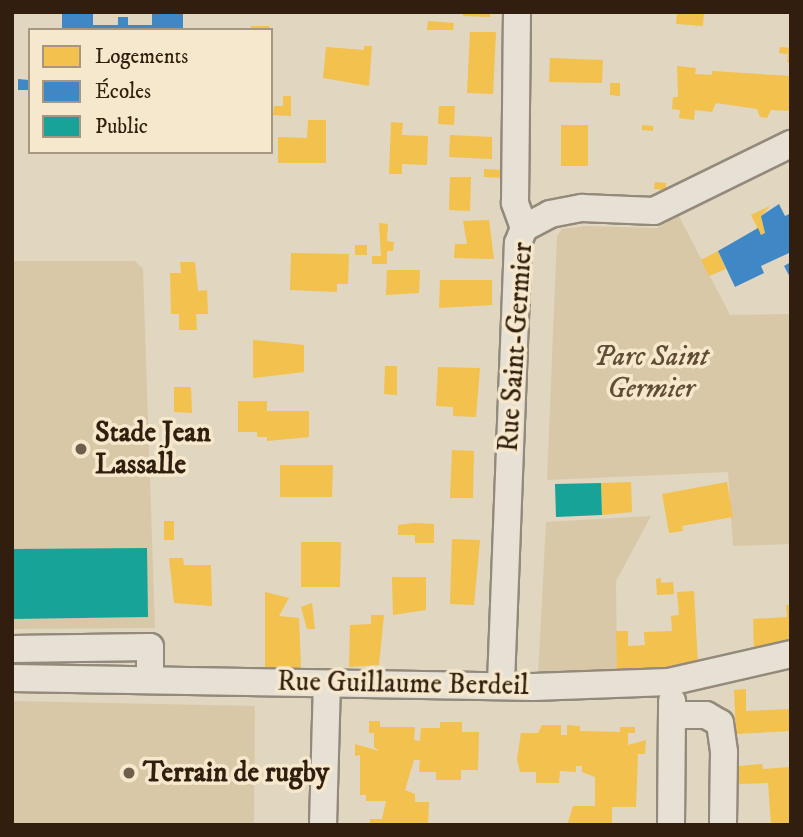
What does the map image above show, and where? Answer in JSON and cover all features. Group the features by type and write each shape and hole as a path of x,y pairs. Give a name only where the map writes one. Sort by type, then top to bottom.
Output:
{"street":[{"name":"Rue Saint-Germier","path":"501,683 518,243 524,228 515,204 517,12"},
{"path":"524,228 550,214 582,208 654,211 791,144"},
{"path":"12,649 150,647 150,680"},
{"name":"Rue Guillaume Berdeil","path":"12,678 327,684 669,682 791,654"},
{"path":"669,682 673,715 671,825"},
{"path":"323,825 327,684"},
{"path":"673,715 706,715 720,723 724,752 723,825"}],"green space":[{"name":"Parc Saint Germier","path":"679,216 730,315 791,314 791,544 733,546 728,472 547,480 557,236 562,229 585,226 657,228"},
{"name":"Stade Jean Lassalle","path":"12,261 135,261 143,269 155,628 12,629"},
{"path":"651,516 616,581 617,673 538,676 546,522"},
{"name":"Terrain de rugby","path":"12,701 255,706 254,825 12,825"}],"building: Logements":[{"path":"463,12 490,12 490,17 463,16"},
{"path":"677,12 704,12 703,26 676,24"},
{"path":"428,21 454,23 453,30 427,30"},
{"path":"251,26 269,26 269,28"},
{"path":"470,32 496,32 493,94 467,93"},
{"path":"364,46 372,46 369,86 323,78 326,47 364,50"},
{"path":"780,47 791,48 791,63 787,62 788,54 779,53"},
{"path":"550,58 603,60 602,83 549,82"},
{"path":"677,66 696,68 695,74 712,75 712,71 791,76 791,111 771,110 767,118 760,117 757,109 716,103 712,112 695,110 694,120 679,118 680,110 672,109 673,97 678,97"},
{"path":"610,83 620,83 620,96 610,95"},
{"path":"283,96 291,96 291,116 273,115 274,106 283,106"},
{"path":"439,106 455,106 454,125 438,124"},
{"path":"308,120 326,120 326,163 278,163 278,137 307,138"},
{"path":"391,122 403,123 402,135 428,136 427,165 402,164 402,174 389,174"},
{"path":"561,125 588,125 588,166 561,166"},
{"path":"642,125 653,126 653,131 642,130"},
{"path":"450,135 492,137 492,159 449,157"},
{"path":"484,169 504,170 504,178 484,177"},
{"path":"450,177 471,177 470,211 449,210"},
{"path":"655,182 666,183 666,190 654,189"},
{"path":"770,206 761,216 765,233 761,235 751,215"},
{"path":"489,220 494,259 454,258 455,244 467,244 463,221"},
{"path":"379,223 388,224 387,241 394,242 393,251 387,251 387,264 372,264 372,256 381,256"},
{"path":"355,245 367,245 367,255 355,255"},
{"path":"718,251 726,269 709,276 701,260"},
{"path":"291,253 349,254 348,284 337,284 337,292 290,290"},
{"path":"180,262 195,262 198,291 207,290 208,314 196,314 197,330 179,330 179,314 171,314 170,273 181,273"},
{"path":"387,270 420,270 419,293 386,295"},
{"path":"440,280 492,280 492,305 439,308"},
{"path":"253,340 304,345 304,372 253,378"},
{"path":"660,341 668,344 669,352 663,358 655,355 653,347"},
{"path":"385,366 397,366 397,395 384,394"},
{"path":"438,367 480,368 476,417 453,416 453,407 436,406"},
{"path":"174,387 191,387 192,413 174,412"},
{"path":"238,401 267,401 267,411 309,411 309,437 267,441 267,437 257,437 257,432 238,432"},
{"path":"452,450 474,451 473,498 450,498"},
{"path":"280,465 333,465 332,497 280,497"},
{"path":"631,482 632,512 602,515 601,483"},
{"path":"727,482 733,517 682,526 683,531 669,533 662,494"},
{"path":"164,521 174,521 174,540 164,540"},
{"path":"434,524 434,543 415,543 415,535 398,535 398,525"},
{"path":"452,539 480,540 474,605 450,604"},
{"path":"301,542 341,542 340,587 301,587"},
{"path":"169,558 183,558 184,565 211,565 212,606 174,603"},
{"path":"392,577 426,577 426,610 393,615"},
{"path":"661,578 661,583 673,582 674,594 657,595 656,579"},
{"path":"694,591 698,665 617,676 616,631 628,631 628,646 645,645 644,632 672,631 671,616 679,615 677,592"},
{"path":"265,592 289,598 279,616 299,618 301,669 265,669"},
{"path":"312,603 315,629 307,629 301,607"},
{"path":"786,605 791,605 791,646 754,654 753,619 787,617"},
{"path":"371,615 384,615 379,665 349,667 350,625 371,624"},
{"path":"746,689 746,711 791,709 791,731 736,734 734,690"},
{"path":"369,721 380,721 380,727 415,727 414,740 420,741 421,728 440,728 440,722 462,722 462,732 479,732 478,770 461,770 461,780 436,780 436,772 419,772 420,760 414,760 405,790 415,794 415,802 429,802 428,825 370,825 370,819 382,819 386,801 366,801 366,795 360,795 360,755 355,756 355,744 379,751 374,747 374,733 369,733"},
{"path":"542,725 561,725 561,735 567,735 567,725 580,726 580,731 620,732 620,727 635,727 635,733 628,733 628,745 646,740 645,754 638,754 636,807 612,807 612,825 567,825 573,806 595,806 595,777 582,772 582,766 576,766 576,772 560,771 559,783 536,783 536,772 520,772 517,759 521,733 538,733"},
{"path":"762,764 763,769 791,767 791,825 771,825 768,783 739,784 738,766"}],"building: Écoles":[{"path":"62,12 93,12 93,25 118,25 118,17 128,17 128,25 152,25 152,12 183,12 183,28 62,28"},
{"path":"18,79 28,80 28,90 18,90"},
{"path":"779,204 785,216 791,213 791,257 789,253 761,266 764,273 735,287 718,251 758,228 761,235 765,233 761,216"},
{"path":"791,262 791,279 784,266"}],"building: Public":[{"path":"601,483 602,515 556,517 555,484"},
{"path":"147,548 148,617 12,619 12,549"}],"place":[{"name":"Stade Jean Lassalle","path":"81,449"},
{"name":"Terrain de rugby","path":"129,773"}]}
